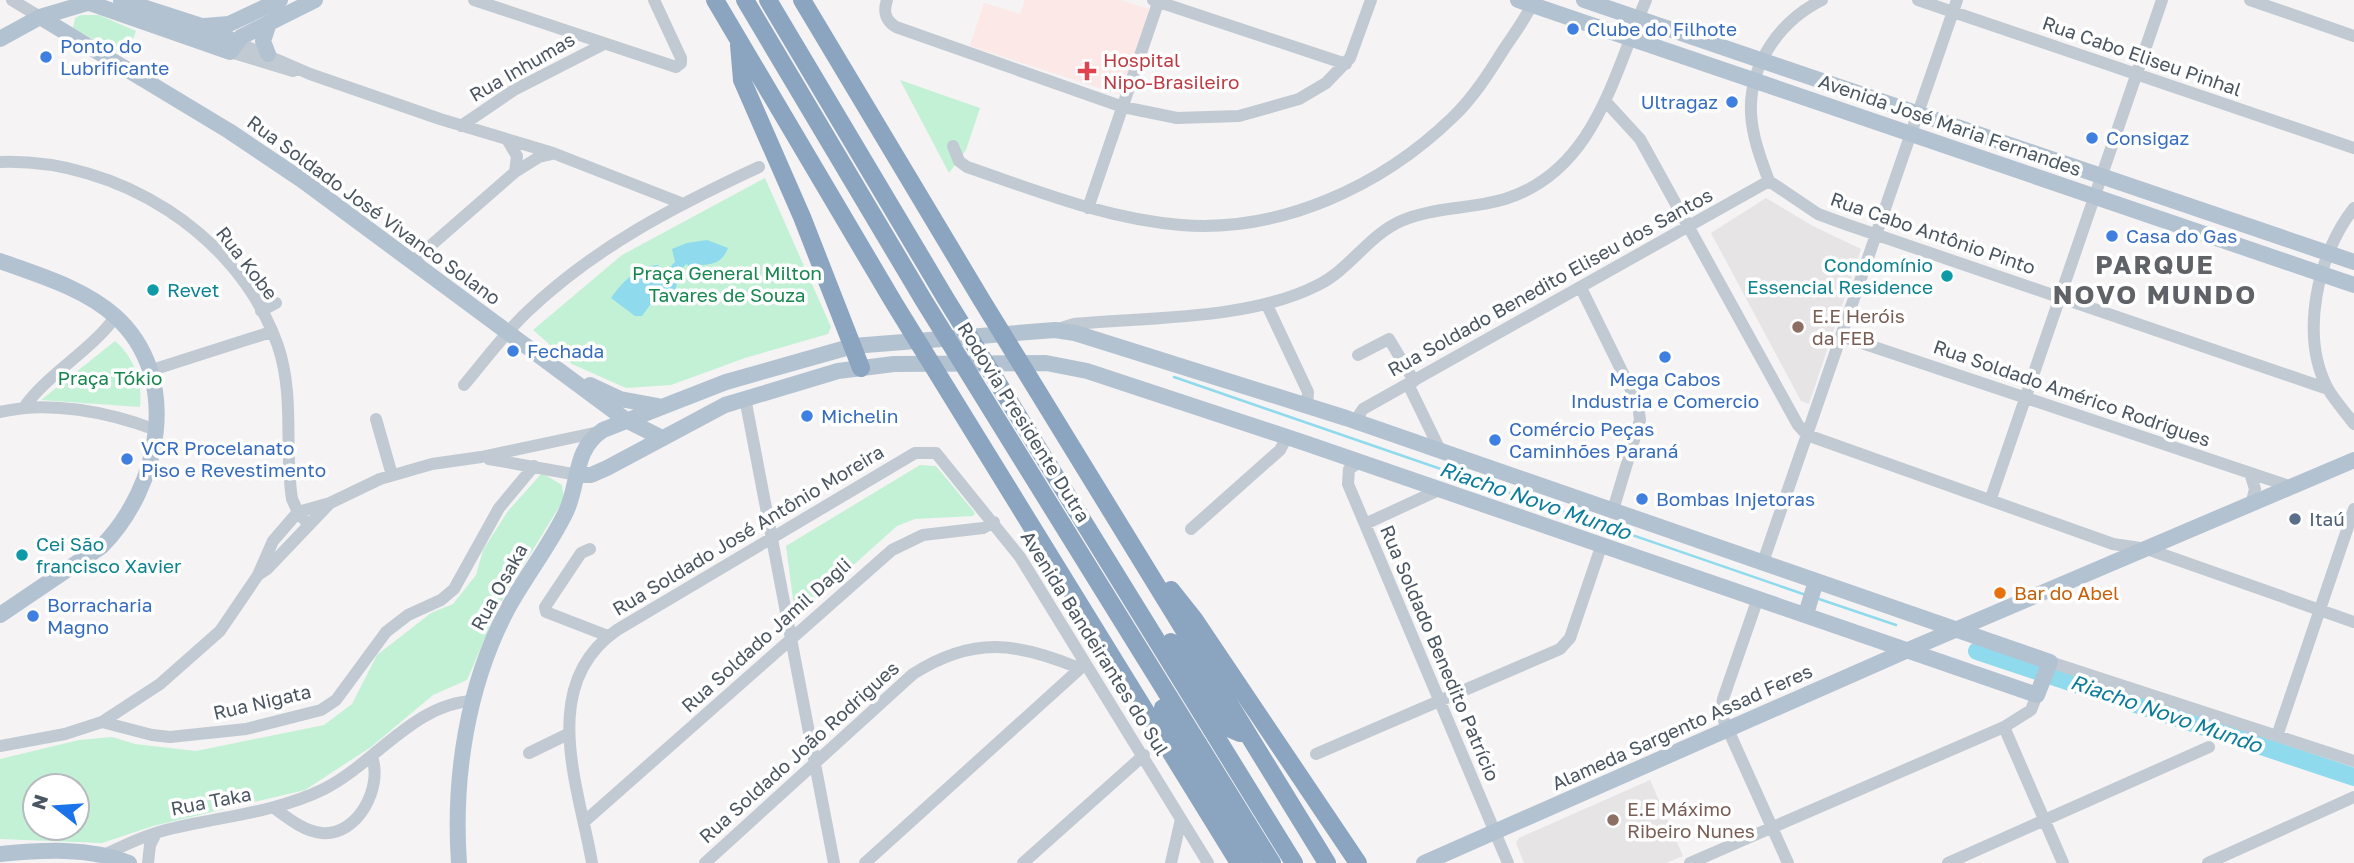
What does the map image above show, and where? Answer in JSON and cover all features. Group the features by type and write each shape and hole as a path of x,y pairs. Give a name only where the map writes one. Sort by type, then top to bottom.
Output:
{"highway":[{"path":"715,0 951,397 1239,863"},
{"name":"Rodovia Presidente Dutra","path":"745,0 924,301 1272,863"},
{"name":"Rodovia Presidente Dutra","path":"768,0 1004,395 1294,863"},
{"name":"Rodovia Presidente Dutra","path":"802,0 1041,398 1326,863"},
{"path":"739,41 741,80 861,368"},
{"path":"1149,573 1170,589 1194,619 1357,863"},
{"path":"1130,596 1148,608 1231,729 1250,738"},
{"path":"1115,608 1119,631 1252,863"}],"main road":[{"path":"40,17 48,0"},
{"path":"121,0 202,26 232,44"},
{"path":"202,26 235,21 280,0"},
{"path":"0,39 40,17 84,2 232,44 314,0"},
{"name":"Avenida José Maria Fernandes","path":"1584,0 2354,262"},
{"name":"Avenida José Maria Fernandes","path":"1528,2 2354,285"},
{"name":"Rua Soldado José Vivanco Solano","path":"40,17 229,131 302,180 572,377 626,420 662,438"},
{"path":"232,44 235,21"},
{"path":"268,54 263,41 269,23"},
{"path":"0,261 88,297 116,316 142,350 152,370 157,401 156,430 142,485 115,533 102,546 0,615"},
{"path":"578,475 598,472 696,420 745,398 826,374 894,364 1046,363 1079,369 1287,437 1758,598 1807,611 1908,650 2039,691 2049,664 1355,421 1075,333 1055,330 888,341 853,346 695,393 600,432"},
{"path":"745,398 751,389 775,380 783,365"},
{"name":"Rua Soldado José Vivanco Solano","path":"572,377 620,399 661,407"},
{"path":"695,393 701,402 696,420"},
{"name":"Rua Osaka","path":"459,863 457,796 474,701 490,648 506,612 566,512 578,475 579,457 600,432"},
{"name":"Alameda Sargento Assad Feres","path":"1424,863 1908,650 2292,487 2352,465"},
{"path":"1807,611 1815,584"},
{"path":"0,854 48,851 104,855 129,863"}],"street":[{"path":"12,0 40,17"},
{"path":"474,0 676,67 681,63 681,58 653,0"},
{"path":"886,5 887,18 896,27 1123,107 1177,118 1239,116 1313,93 1346,64 1354,51 1371,0"},
{"path":"1055,330 1074,324 1267,305 1330,278 1382,232 1402,220 1482,205 1523,192 1564,162 1606,103 1646,0"},
{"path":"1769,181 1751,114 1756,81 1770,44 1784,26 1799,12 1822,0"},
{"name":"Rua Cabo Eliseu Pinhal","path":"1918,0 1955,6 2137,74 2354,148"},
{"path":"1991,498 2162,0"},
{"path":"2250,0 2354,36"},
{"path":"1088,208 1157,1 1346,64"},
{"path":"953,146 959,161 967,167 1088,208 1148,222 1184,225 1272,219 1316,206 1386,170 1453,117 1484,80 1528,2"},
{"path":"1763,562 1955,6"},
{"path":"232,44 268,54 310,74"},
{"path":"232,44 461,126 552,153 681,203"},
{"name":"Rua Inhumas","path":"461,126 514,90 604,44"},
{"path":"1606,103 1640,139 1798,425 1807,435 1991,498 2113,544 2147,549 2354,622"},
{"path":"508,141 517,156 515,172"},
{"path":"413,261 515,172 539,157 552,153"},
{"name":"Rua Kobe","path":"0,162 32,162 60,167 121,184 151,199 194,228 237,275 261,311 271,332 285,377 291,425 290,483 298,512 308,524"},
{"path":"464,385 508,332 571,275 621,237 681,203 759,167"},
{"name":"Rua Soldado Benedito Eliseu dos Santos","path":"1355,421 1363,409 1769,181"},
{"name":"Rua Cabo Antônio Pinto","path":"1769,181 1818,214 2328,389"},
{"path":"2354,208 2344,221 2321,274 2317,298 2316,341 2328,389 2354,424"},
{"path":"1581,288 1639,404 1640,420 1613,510"},
{"path":"261,311 276,303"},
{"path":"1267,305 1308,392 1307,406"},
{"path":"25,406 34,393 101,337 116,316"},
{"path":"152,370 271,332"},
{"name":"Rua Soldado Américo Rodrigues","path":"1842,336 2292,487"},
{"path":"1358,355 1389,339 1440,450"},
{"path":"745,398 770,540 834,863"},
{"path":"0,412 25,406 119,417 156,430"},
{"path":"376,419 392,475"},
{"path":"258,575 260,563 273,541 298,512 330,503 392,475 432,464 481,457 600,432"},
{"path":"1191,529 1280,450 1287,437"},
{"name":"Rua Soldado José Antônio Moreira","path":"592,863 568,734 568,718 580,677 593,654 608,636 915,453 936,453"},
{"name":"Avenida Bandeirantes do Sul","path":"936,453 994,522 1083,666 1144,755 1208,863"},
{"path":"481,457 578,475"},
{"name":"Rua Soldado Benedito Patrício","path":"1360,462 1349,469 1347,476 1508,863"},
{"name":"Rua Nigata","path":"102,722 170,737 246,729 295,718 331,704 386,632 408,615 441,600 454,589 499,508 534,466"},
{"path":"2250,473 2255,489 2251,505"},
{"path":"1365,524 1441,489"},
{"path":"0,746 65,734 102,722 129,706 215,636 258,575 330,503"},
{"path":"2277,736 2354,509"},
{"name":"Rua Soldado Jamil Dagli","path":"584,821 790,638 901,544 936,532 983,528 994,522"},
{"path":"1316,754 1560,649 1570,638 1602,544"},
{"path":"590,549 581,553 546,601 546,612 608,636"},
{"path":"1758,598 1723,699 1721,715 1788,863"},
{"name":"Rua Soldado João Rodrigues","path":"705,863 913,674 962,650 999,645 1048,655 1083,666"},
{"path":"2049,664 2354,761"},
{"path":"865,863 1083,666"},
{"path":"1690,863 2004,727 2031,710 2039,691"},
{"name":"Rua Taka","path":"104,855 156,833 274,808 324,789 444,705 474,701"},
{"path":"129,706 134,730"},
{"path":"2004,727 2063,863"},
{"path":"528,753 568,734"},
{"path":"1948,863 2209,747"},
{"path":"1023,863 1144,755"},
{"name":"Rua Taka","path":"274,808 309,830 324,833 344,826 360,815 368,804 375,776 372,757"},
{"path":"2208,863 2354,797"},
{"path":"1171,863 1181,820"},
{"name":"Rua Taka","path":"148,863 150,845 156,833"}],"shaded area":[{"name":"Hospital Nipo-Brasileiro","path":"1025,0 1120,0 1149,9 1121,95 970,46 984,3 1020,14"},
{"name":"E.E Heróis da FEB","path":"1766,198 1813,226 1861,249 1809,404 1801,401 1711,233"},
{"name":"E.E Máximo Ribeiro Nunes","path":"1650,780 1683,856 1666,863 1524,863 1516,843 1519,838"}],"green space":[{"path":"81,15 99,15 136,31 126,57 73,28 75,18"},
{"path":"900,80 980,108 966,150 949,173"},
{"name":"Praça General Milton Tavares de Souza","path":"765,178 831,327 828,334 745,358 671,385 626,388 572,364 533,330 622,255"},
{"name":"Praça Tókio","path":"115,341 122,347 136,371 140,407 41,400"},
{"path":"920,465 936,466 975,513 973,516 915,519 897,526 801,612 795,614 786,546"},
{"path":"542,473 562,485 564,499 499,605 467,680 433,695 371,747 305,790 153,826 102,843 76,842 91,842 91,772 21,772 21,840 0,839 0,759 79,740 112,737 135,744 196,751 324,725 352,704 377,655 431,613 453,604 476,575 483,550 508,511"}],"water":[{"path":"707,240 728,248 723,257 716,262 697,265 693,269 686,264 681,270 674,294 650,305 642,316 635,316 611,298 625,281 644,268 658,265 664,273 675,262 672,249"}],"waterway":[{"name":"Riacho Novo Mundo","path":"1174,377 1806,595"},
{"name":"Riacho Novo Mundo","path":"1816,598 1896,625"},
{"name":"Riacho Novo Mundo","path":"1977,651 2354,777"}],"place":[{"name":"Clube do Filhote","path":"1573,29"},
{"name":"Ponto do Lubrificante","path":"46,57"},
{"name":"Hospital Nipo-Brasileiro","path":"1087,71"},
{"name":"Ultragaz","path":"1732,102"},
{"name":"Consigaz","path":"2092,138"},
{"name":"Casa do Gas","path":"2112,236"},
{"name":"Condomínio Essencial Residence","path":"1947,276"},
{"name":"Revet","path":"153,290"},
{"name":"E.E Heróis da FEB","path":"1798,327"},
{"name":"Fechada","path":"513,351"},
{"name":"Mega Cabos Industria e Comercio","path":"1665,357"},
{"name":"Michelin","path":"807,416"},
{"name":"Comércio Peças Caminhões Paraná","path":"1495,440"},
{"name":"VCR Procelanato Piso e Revestimento","path":"127,459"},
{"name":"Bombas Injetoras","path":"1642,499"},
{"name":"Itaú","path":"2295,519"},
{"name":"Cei São francisco Xavier","path":"22,555"},
{"name":"Bar do Abel","path":"2000,593"},
{"name":"Borracharia Magno","path":"33,616"},
{"name":"E.E Máximo Ribeiro Nunes","path":"1613,820"}],"district":[{"name":"PARQUE NOVO MUNDO","path":"2155,280"}]}
